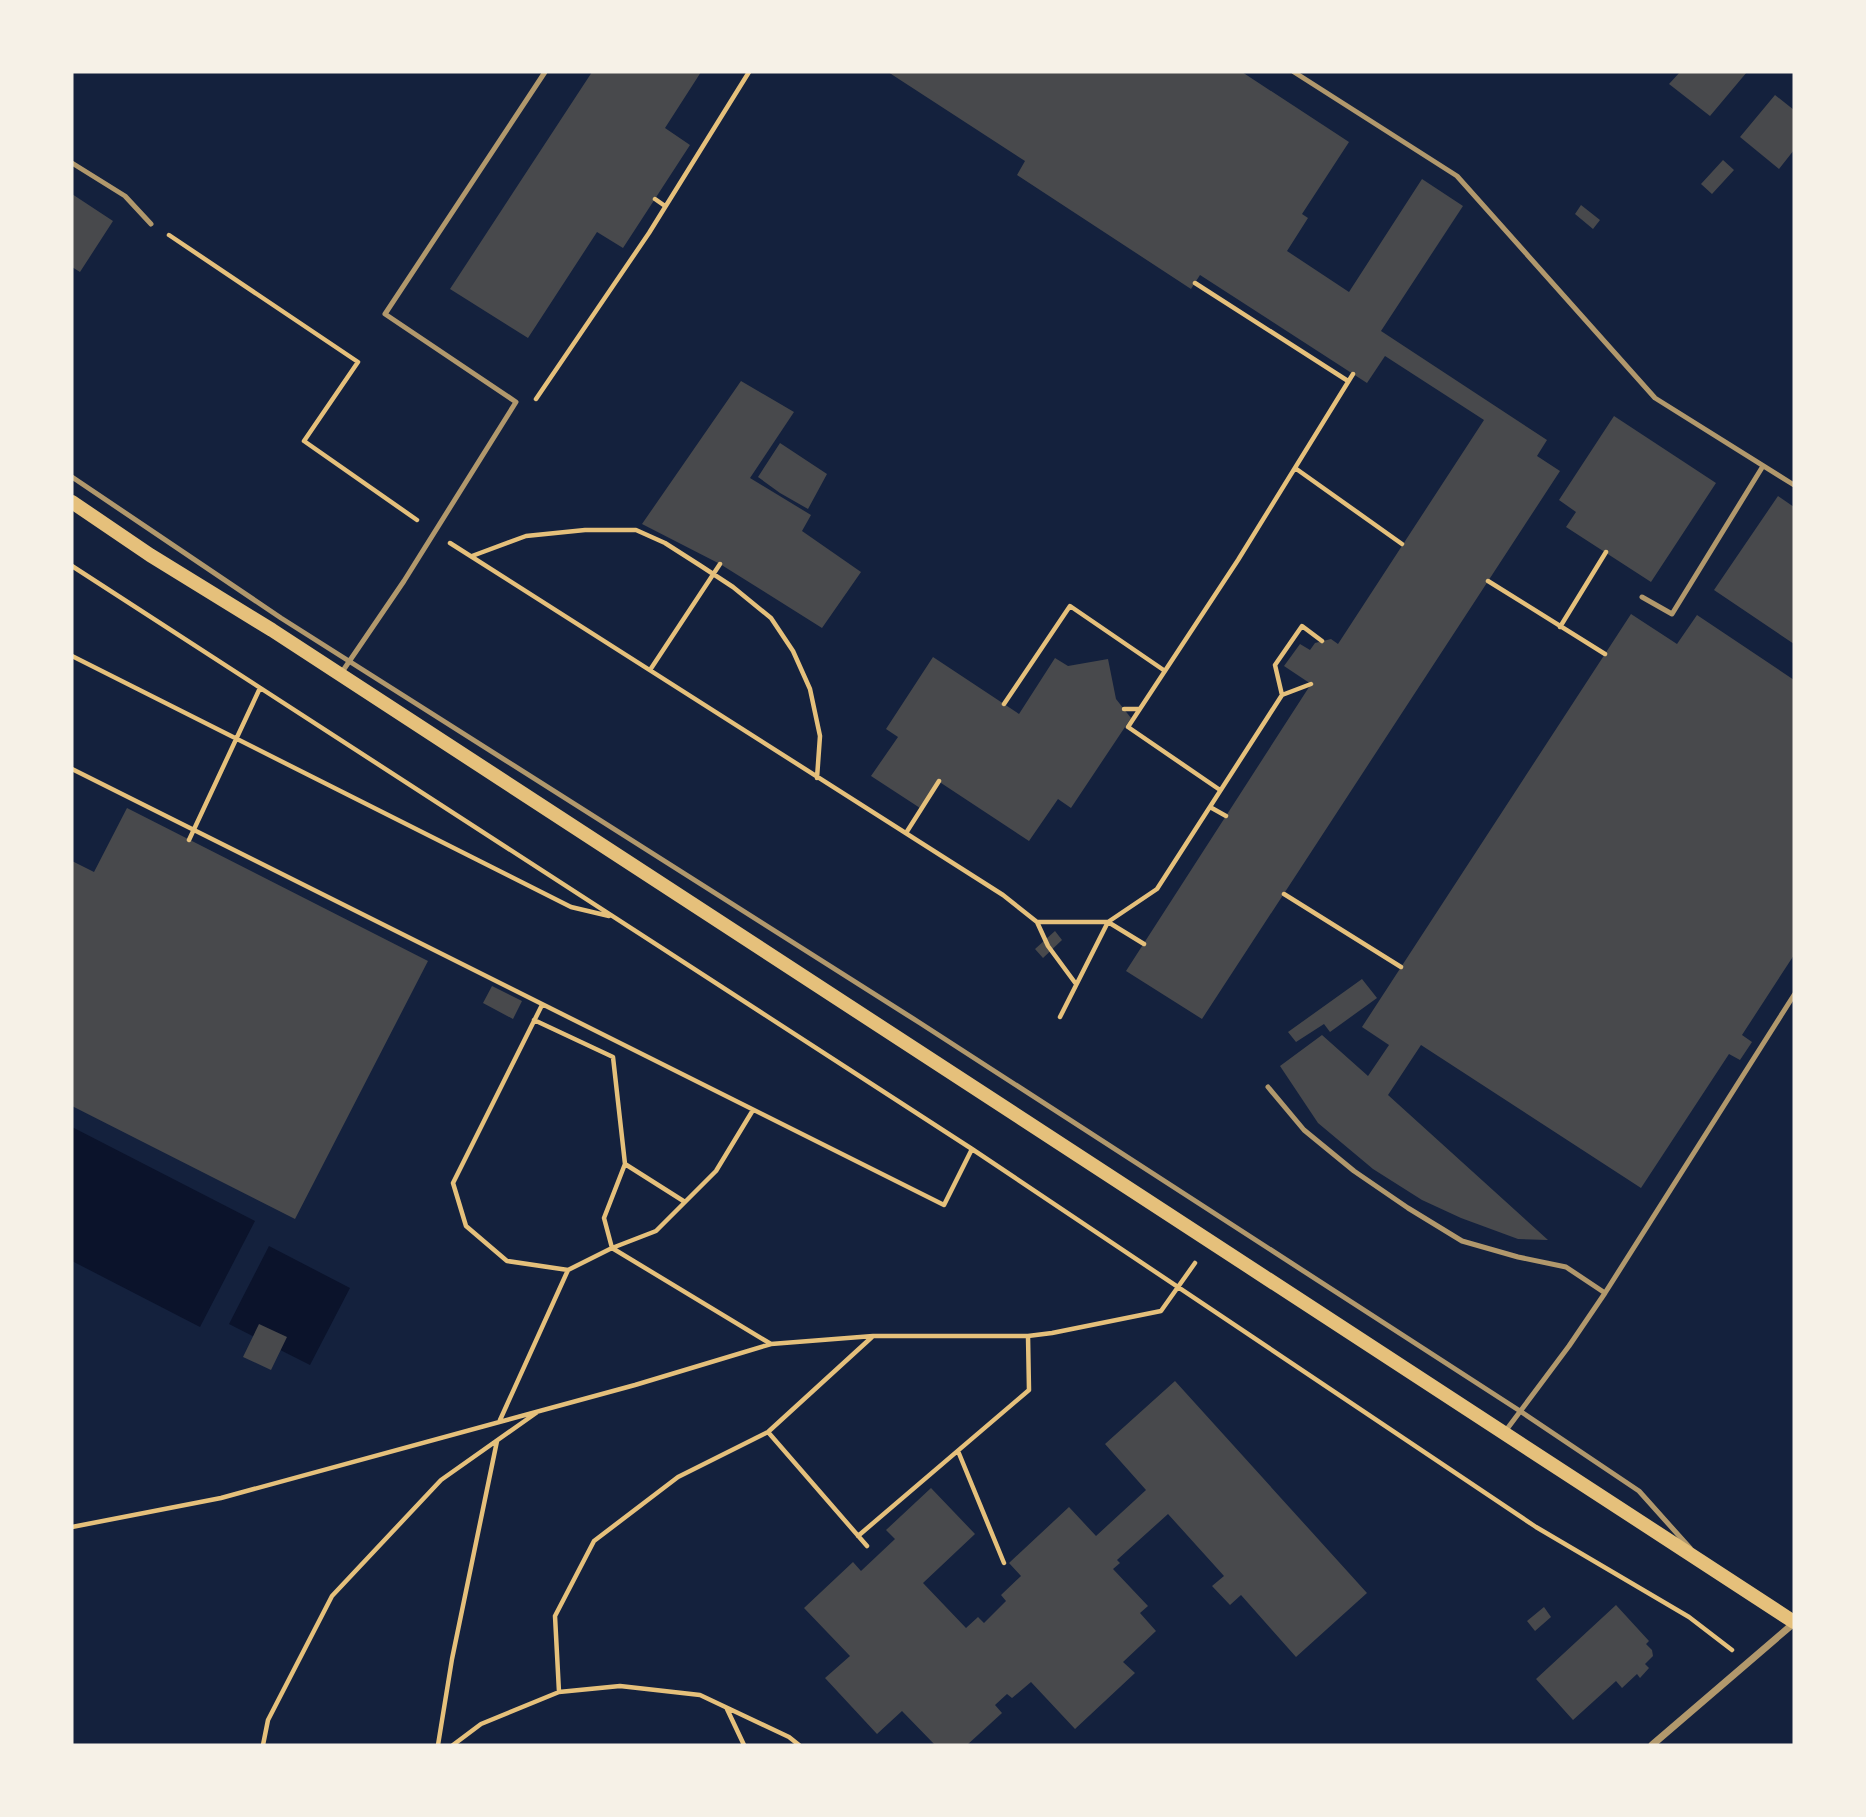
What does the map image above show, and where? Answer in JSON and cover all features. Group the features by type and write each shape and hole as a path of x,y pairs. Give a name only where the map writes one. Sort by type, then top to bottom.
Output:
{"main road":[{"path":"72,502 1794,1623"}],"street":[{"path":"1652,1745 1794,1623"}],"lane":[{"path":"340,675 435,532 516,402 385,314 545,72"},
{"path":"1294,72 1457,176 1655,398 1794,485"},
{"path":"72,163 125,196 151,224"},
{"path":"1642,597 1672,614 1763,466"},
{"path":"72,477 350,662 920,1023 1520,1411 1639,1491 1704,1563"},
{"path":"1504,1433 1605,1293 1794,995"},
{"path":"1268,1087 1304,1130 1354,1171 1462,1241 1566,1267 1605,1293"}],"path":[{"path":"534,402 665,206 750,72"},
{"path":"654,199 665,206"},
{"path":"151,224 358,362 304,442 471,557 1003,895 1037,922 1048,946 1076,984"},
{"path":"1195,282 1348,382"},
{"path":"1220,790 1128,727 1353,374"},
{"path":"1295,468 1402,544"},
{"path":"471,557 526,536 585,530 636,530 664,543 713,574 771,618 793,651 810,689 818,724 820,736 817,778"},
{"path":"1560,627 1606,552"},
{"path":"650,670 720,564"},
{"path":"72,566 972,1149 1541,1531 1689,1617 1749,1663"},
{"path":"1488,581 1605,654"},
{"path":"1004,704 1070,606 1165,671"},
{"path":"1282,695 1275,665 1302,626 1322,641"},
{"path":"72,656 571,907 614,917"},
{"path":"1060,1017 1108,922 1157,889 1282,695 1311,684"},
{"path":"189,840 260,688"},
{"path":"1124,709 1140,709"},
{"path":"72,769 944,1205 972,1149"},
{"path":"906,833 939,782"},
{"path":"1210,807 1226,816"},
{"path":"1284,894 1401,967"},
{"path":"1037,922 1108,922 1144,944"},
{"path":"542,1004 453,1183 466,1226 507,1261 568,1270 612,1248 656,1231 716,1171 753,1110"},
{"path":"534,1020 613,1057 625,1164 604,1218 612,1248 771,1344"},
{"path":"625,1164 685,1202"},
{"path":"72,1527 220,1498 635,1385 771,1344 873,1336 1028,1336 1161,1311 1209,1241"},
{"path":"500,1421 568,1270"},
{"path":"559,1692 555,1616 594,1541 678,1476 768,1432 873,1336"},
{"path":"858,1536 1029,1390 1028,1336"},
{"path":"263,1745 268,1720 332,1596 441,1479 540,1410"},
{"path":"768,1432 867,1546"},
{"path":"438,1745 455,1646 497,1441"},
{"path":"958,1451 1004,1563"},
{"path":"453,1745 481,1724 559,1692 620,1686 700,1695 789,1737 799,1745"},
{"path":"726,1708 744,1745"}],"water":[{"path":"72,1127 255,1221 200,1327 72,1261"},
{"path":"269,1246 350,1288 310,1365 229,1324"}],"building":[{"path":"592,72 701,72 665,128 690,145 623,248 597,232 528,338 450,289"},
{"path":"888,72 1242,72 1349,142 1302,214 1308,218 1287,251 1349,292 1422,179 1463,206 1381,331 1547,440 1537,456 1560,471 1202,1019 1126,971 1311,684 1284,666 1300,644 1310,650 1315,643 1331,639 1338,644 1484,420 1385,356 1367,383 1200,275 1191,289 1017,175 1025,161"},
{"path":"1680,72 1747,72 1710,116 1669,84"},
{"path":"1775,95 1794,110 1794,150 1779,169 1740,137"},
{"path":"1723,160 1734,170 1712,194 1701,184"},
{"path":"72,194 113,221 80,272 72,267"},
{"path":"1581,205 1600,220 1593,229 1575,214"},
{"path":"741,381 794,412 750,478 811,515 802,531 861,572 822,628 720,564 642,524"},
{"path":"1614,416 1716,483 1651,582 1566,527 1576,512 1559,500"},
{"path":"780,443 827,474 808,509 758,477"},
{"path":"1778,496 1794,507 1794,644 1714,590"},
{"path":"1631,614 1677,644 1697,615 1794,680 1794,955 1742,1035 1752,1042 1740,1060 1729,1054 1641,1188 1421,1045 1388,1095 1548,1240 1518,1239 1422,1200 1373,1169 1318,1123 1280,1066 1322,1035 1368,1076 1389,1045 1362,1027"},
{"path":"933,657 1019,714 1055,658 1068,666 1108,659 1116,699 1131,718 1071,808 1058,799 1029,841 938,781 920,808 871,776 898,737 886,729"},
{"path":"127,808 428,961 295,1219 72,1106 72,861 94,872"},
{"path":"1055,931 1062,940 1043,958 1035,949"},
{"path":"1362,979 1377,998 1330,1032 1324,1024 1296,1042 1288,1032"},
{"path":"492,986 522,1001 513,1019 483,1003"},
{"path":"259,1324 287,1337 271,1370 243,1357"},
{"path":"1175,1381 1367,1593 1296,1657 1241,1595 1230,1605 1212,1586 1224,1576 1168,1514 1117,1560 1120,1563 1113,1569 1148,1606 1140,1613 1156,1631 1123,1662 1135,1673 1075,1729 1031,1682 1012,1698 1007,1694 995,1705 1002,1713 967,1745 935,1745 902,1711 877,1734 825,1678 850,1656 804,1608 853,1562 861,1571 895,1539 886,1530 931,1488 975,1534 923,1583 966,1628 978,1617 984,1623 1006,1601 1001,1595 1021,1576 1009,1563 1069,1507 1096,1536 1146,1490 1105,1444"},
{"path":"1616,1605 1649,1641 1646,1644 1652,1650 1653,1656 1645,1664 1649,1668 1640,1678 1637,1674 1622,1688 1616,1681 1573,1720 1536,1679"},
{"path":"1544,1607 1551,1617 1535,1631 1527,1621"}]}
